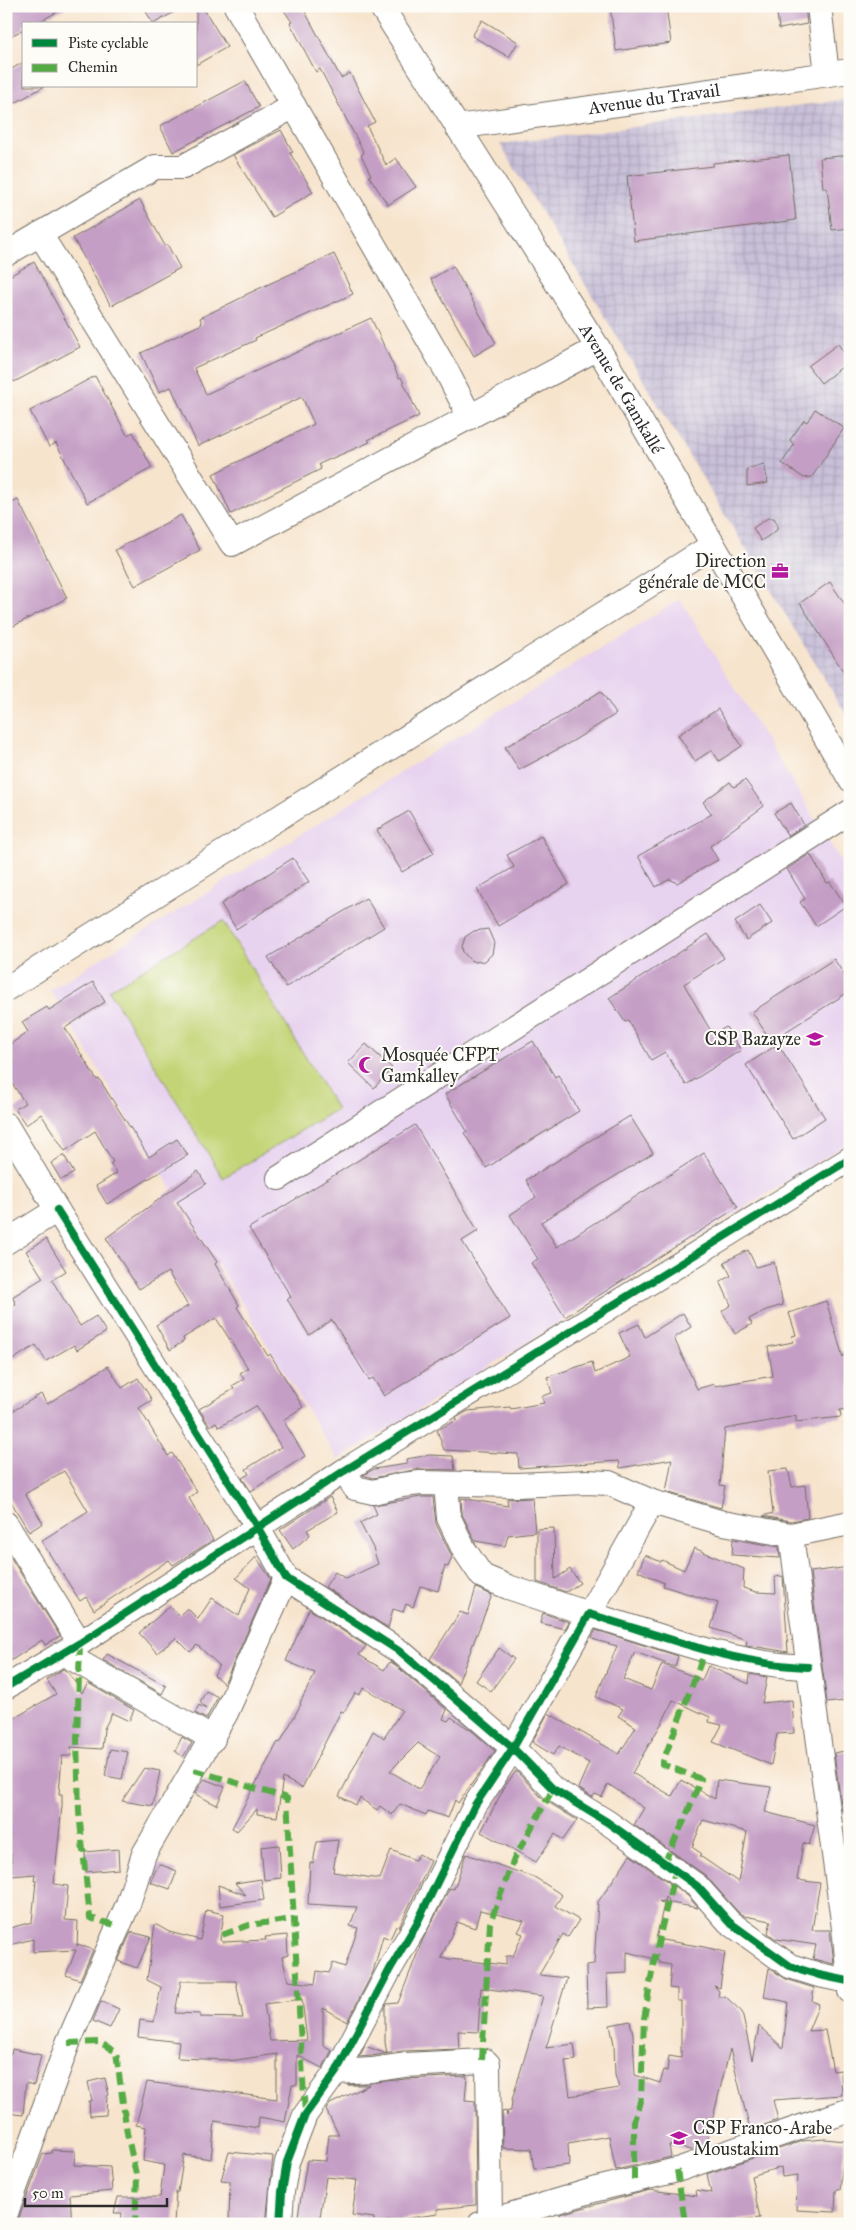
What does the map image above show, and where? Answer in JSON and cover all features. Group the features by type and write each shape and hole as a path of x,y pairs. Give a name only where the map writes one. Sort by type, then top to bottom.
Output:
{"street":[{"path":"236,6 446,370 470,417"},
{"name":"Avenue de Gamkallé","path":"381,6 598,348 850,779"},
{"path":"819,6 838,72"},
{"name":"Avenue du Travail","path":"457,127 838,72"},
{"path":"6,254 155,167 183,167 294,106"},
{"path":"40,234 232,544 598,348"},
{"path":"6,989 713,545"},
{"path":"279,1178 850,812"},
{"path":"6,1125 57,1210 258,1528 286,1578 402,1653 513,1748 553,1789 607,1822 697,1886 730,1922 767,1950 790,1966 849,1986 847,1935 791,1535"},
{"path":"6,1687 72,1648 344,1471 850,1159"},
{"path":"6,1242 57,1210"},
{"path":"344,1471 355,1488 373,1492 420,1483 446,1485 609,1483 652,1502 723,1523 791,1535 850,1523"},
{"path":"446,1485 449,1518 463,1548 482,1576 508,1587 588,1614 722,1654 786,1667 808,1667"},
{"path":"280,2224 282,2192 287,2162 297,2131 305,2115 336,2072 390,1969 418,1923 475,1805 513,1748 652,1502"},
{"path":"6,1524 72,1648 213,1739"},
{"path":"6,2214 65,2051 87,1995 128,1904 144,1854 213,1739 244,1676 286,1578"},
{"path":"336,2072 372,2070 405,2065 485,2061 488,2064 485,2222 597,2189 677,2170 850,2110"}],"shaded area":[{"path":"850,99 850,721 500,144"},
{"path":"680,599 850,876 850,1142 338,1460 50,990"}],"green space":[{"path":"223,921 337,1109 223,1178 109,990"}],"building":[{"path":"6,6 68,6 39,22 22,22 22,30 11,36 6,27"},
{"path":"143,6 185,6 157,22 152,22"},
{"path":"196,6 202,6 227,47 198,64 198,22 196,22"},
{"path":"281,6 302,6 341,78 350,73 375,122 367,126 386,165 396,158 416,187 388,205 369,176 371,175 361,155 364,153 320,69 316,72 290,23 292,22"},
{"path":"610,6 666,6 671,43 616,51"},
{"path":"776,6 805,6 807,24 779,29"},
{"path":"482,20 518,42 509,57 472,36"},
{"path":"22,63 22,88 41,88 6,108 6,72"},
{"path":"245,81 259,107 173,152 160,126"},
{"path":"281,130 293,152 290,153 313,192 272,217 233,155"},
{"path":"789,155 796,220 634,241 627,176 713,166 713,163"},
{"path":"850,155 850,228 832,230 827,188 823,188 820,158"},
{"path":"140,200 165,246 167,244 180,268 111,306 73,238"},
{"path":"334,254 353,294 194,368 206,394 371,318 419,416 368,440 370,442 319,464 321,469 231,514 213,474 314,424 302,397 198,446 171,387 159,392 141,353 202,324 200,318"},
{"path":"34,262 80,347 14,382 6,367 6,278"},
{"path":"453,266 496,343 474,356 431,279"},
{"path":"838,344 850,361 821,383 808,366"},
{"path":"95,376 127,435 133,432 152,468 87,503 56,443 49,447 30,411"},
{"path":"815,409 844,428 812,477 804,478 782,463 794,445 790,440 804,420 807,422"},
{"path":"764,464 768,483 747,486 747,469"},
{"path":"18,500 67,598 6,630 6,506"},
{"path":"181,515 200,550 135,586 115,550"},
{"path":"768,518 774,518 777,530 761,541 753,528"},
{"path":"830,582 850,612 850,682 800,603"},
{"path":"601,691 616,714 573,741 519,770 505,747 560,717"},
{"path":"718,709 742,746 719,761 712,750 695,761 678,735"},
{"path":"745,780 764,806 710,846 718,860 677,883 670,879 656,887 638,856 712,814 703,802 730,782 734,787"},
{"path":"791,803 804,825 788,836 774,813"},
{"path":"409,811 434,853 402,872 377,830"},
{"path":"541,836 569,884 498,926 477,889 514,867 507,855"},
{"path":"810,854 827,883 830,882 846,906 816,926 800,902 805,899 787,869"},
{"path":"293,858 309,882 236,929 221,904"},
{"path":"366,898 384,927 286,987 268,957"},
{"path":"760,905 772,923 746,940 735,922"},
{"path":"488,929 494,943 492,954 485,961 475,962 470,960 463,952 462,947 465,937 474,931"},
{"path":"708,934 724,958 684,984 713,1035 726,1027 741,1050 686,1085 665,1052 651,1060 628,1020 625,1022 609,998"},
{"path":"834,959 850,984 850,991 771,1041 752,1012"},
{"path":"93,982 105,1002 65,1028 97,1080 99,1079 149,1157 177,1139 188,1155 107,1204 96,1186 117,1173 110,1164 113,1162 95,1131 65,1151 41,1114 26,1125 15,1109 25,1103 6,1074 6,1047 28,1032 22,1022 47,1007 49,1010"},
{"path":"533,1041 555,1077 558,1075 579,1111 486,1168 464,1133 467,1131 445,1094"},
{"path":"366,1044 392,1068 374,1088 348,1063"},
{"path":"778,1044 825,1118 793,1139 746,1065"},
{"path":"630,1116 653,1153 541,1222 557,1247 704,1153 738,1207 565,1317 531,1263 538,1259 510,1215 536,1197 526,1180"},
{"path":"415,1125 478,1231 462,1241 510,1318 384,1396 373,1378 369,1380 332,1320 309,1335 287,1299 291,1297 249,1228"},
{"path":"64,1155 74,1173 61,1180 51,1163"},
{"path":"198,1171 206,1184 177,1202 217,1262 215,1264 239,1305 237,1307 268,1356 270,1354 303,1407 283,1420 305,1456 251,1491 242,1478 249,1474 246,1469 281,1447 256,1406 219,1427 216,1422 210,1426 199,1409 234,1389 232,1386 244,1379 240,1373 248,1368 216,1318 183,1338 184,1341 170,1350 156,1325 188,1306 168,1272 139,1289 106,1238"},
{"path":"46,1239 66,1271 52,1280 80,1326 96,1316 106,1332 77,1350 74,1345 46,1361 36,1345 6,1364 6,1311 16,1304 12,1297 43,1278 26,1251"},
{"path":"748,1250 756,1267 774,1262 783,1305 766,1310 749,1319 752,1324 735,1334 722,1311 731,1305 720,1281 731,1276 724,1262"},
{"path":"826,1301 843,1357 850,1346 850,1409 840,1410 841,1417 796,1422 796,1416 725,1429 720,1485 725,1486 721,1508 666,1492 672,1459 620,1468 619,1461 519,1468 518,1454 444,1450 437,1430 457,1420 456,1418 468,1411 510,1407 511,1409 544,1403 542,1396 552,1393 547,1377 592,1362 595,1373 630,1357 619,1333 639,1324 645,1337 683,1313 691,1327 674,1338 697,1389 714,1384 715,1386 773,1376 768,1347 793,1342 792,1336 796,1335 789,1313"},
{"path":"108,1366 122,1388 138,1378 152,1400 139,1408 168,1456 172,1453 197,1492 189,1498 213,1540 173,1565 169,1560 94,1610 86,1597 80,1601 41,1541 88,1511 64,1471 25,1494 43,1523 29,1532 6,1493 6,1415 41,1394 47,1404"},
{"path":"430,1455 453,1456 455,1470 419,1469 373,1478 363,1475 374,1469 407,1464 406,1459"},
{"path":"788,1469 792,1487 805,1485 808,1518 791,1521 763,1516 773,1513 768,1471"},
{"path":"330,1497 338,1512 307,1530 310,1535 293,1549 280,1530"},
{"path":"421,1497 433,1497 436,1524 452,1557 448,1567 445,1566 438,1591 420,1586 413,1607 406,1604 403,1612 393,1609 388,1628 325,1587 335,1572 346,1579 378,1564 373,1548 360,1523 377,1514 373,1505"},
{"path":"461,1498 508,1506 507,1499 532,1498 535,1532 508,1535 505,1546 475,1541 462,1514"},
{"path":"554,1528 555,1579 570,1569 580,1583 566,1592 537,1582 537,1529"},
{"path":"733,1539 779,1547 780,1558 732,1555"},
{"path":"694,1548 744,1569 743,1588 756,1592 776,1593 775,1577 783,1576 788,1652 746,1645 747,1640 711,1628 718,1603 663,1586 664,1583 638,1571 645,1555 684,1570"},
{"path":"6,1550 60,1636 45,1645 42,1640 6,1664"},
{"path":"256,1557 271,1579 224,1684 214,1675 219,1665 197,1645 190,1652 176,1638 157,1653 139,1633 170,1606 179,1616 187,1608 198,1619 212,1598 239,1616 250,1588 236,1578"},
{"path":"850,1567 850,1692 843,1692 844,1701 827,1703 810,1572"},
{"path":"476,1588 492,1595 458,1683 430,1659 460,1612 468,1615"},
{"path":"309,1609 366,1646 359,1655 384,1670 390,1662 394,1664 447,1710 443,1719 448,1721 451,1717 472,1731 495,1751 458,1803 455,1800 448,1818 428,1811 426,1815 400,1804 392,1815 380,1806 377,1810 360,1798 356,1805 339,1796 373,1731 384,1738 402,1710 364,1688 359,1695 355,1693 344,1712 341,1711 302,1788 283,1778 277,1817 257,1814 257,1809 237,1831 232,1828 278,1742 280,1743 301,1704 315,1673 286,1661","holes":["418,1743 440,1757 419,1789 390,1771"]},
{"path":"543,1613 569,1622 565,1629 540,1623"},
{"path":"596,1630 678,1656 675,1667 635,1652 623,1679 651,1690 662,1664 702,1680 708,1666 749,1684 750,1674 767,1677 762,1703 792,1700 794,1733 777,1734 771,1765 713,1742 722,1725 709,1722 710,1717 673,1700 663,1721 632,1773 672,1796 681,1780 715,1799 717,1780 771,1787 765,1812 815,1825 809,1845 803,1843 797,1880 820,1883 812,1930 830,1930 834,1964 813,1959 816,1945 776,1939 768,1933 771,1921 744,1916 738,1912 705,1875 634,1825 644,1808 608,1784 602,1797 595,1794 592,1797 578,1788 589,1763 559,1746 553,1755 532,1742 548,1713 619,1754 636,1727 618,1716 623,1709 596,1697 617,1646 595,1640 592,1637","holes":["703,1820 747,1832 738,1882 700,1856 702,1854 692,1847"]},
{"path":"499,1648 514,1659 491,1691 476,1681"},
{"path":"107,1654 166,1686 162,1694 103,1660"},
{"path":"63,1669 68,1672 82,1693 88,1683 134,1710 129,1721 112,1713 104,1729 102,1749 71,1747 71,1756 62,1756 59,1794 62,1794 62,1806 54,1884 68,1886 65,1920 78,1921 77,1946 78,1944 93,1950 80,1980 66,1975 76,1950 33,1952 33,1939 6,1946 6,1929 32,1922 36,1881 34,1881 35,1874 12,1876 11,1854 6,1854 6,1723 56,1694 47,1680"},
{"path":"206,1691 218,1697 206,1719 195,1713 199,1705 206,1709 200,1702"},
{"path":"182,1737 192,1743 183,1757 175,1751"},
{"path":"110,1749 128,1752 122,1779 105,1776"},
{"path":"850,1750 850,1811 842,1811 834,1753"},
{"path":"144,1768 160,1771 153,1806 122,1801"},
{"path":"516,1771 543,1799 577,1820 563,1840 555,1834 536,1862 481,1832 505,1786"},
{"path":"204,1779 225,1787 217,1805 195,1794"},
{"path":"338,1840 333,1872 380,1879 391,1850 415,1860 419,1854 431,1861 399,1927 396,1926 390,1939 383,1936 373,1972 347,2022 323,2008 323,2045 332,2050 322,2068 297,2055 297,2085 292,2085 285,2122 259,2117 258,2128 215,2121 211,2159 184,2155 178,2192 176,2192 174,2224 121,2224 122,2213 114,2213 118,2197 160,2197 164,2165 143,2161 146,2127 136,2125 147,2082 277,2099 277,2054 230,2061 177,2058 179,2042 138,2037 140,2020 154,2022 161,1987 147,1980 155,1924 169,1932 200,1940 206,1910 224,1914 220,1940 223,1942 266,1940 265,1937 287,1935 288,1955 282,1957 288,1981 315,1984 317,1971 329,1973 333,1963 345,1967 358,1928 350,1926 357,1907 308,1904 310,1863 313,1863 317,1842","holes":["181,1981 236,1981 243,2018 200,2017 200,2014 175,2013","302,1999 307,2040 270,2041 264,2004"]},
{"path":"279,1845 281,1878 264,1880 261,1847"},
{"path":"118,1849 119,1869 86,1872 85,1852"},
{"path":"466,1854 536,1878 562,1895 555,1906 579,1920 568,1937 563,1934 539,1975 567,1978 546,2048 574,2044 576,2060 565,2061 570,2096 619,2088 615,2075 614,2044 610,2025 630,2021 633,2034 635,2075 660,2083 664,2070 667,2071 669,2056 681,2058 681,2001 677,2001 677,1989 669,1988 671,1965 627,1952 627,1973 607,1974 608,2007 587,2008 586,1965 594,1964 598,1902 630,1855 688,1896 698,1908 671,1903 665,1897 664,1902 659,1901 664,1904 656,1939 725,1952 720,1988 714,1986 719,1991 718,1998 725,1996 742,2012 752,2060 759,2026 783,2048 788,2002 764,1997 769,1968 786,1979 814,1988 812,2001 819,2004 808,2031 825,2030 833,2071 841,2070 842,2095 773,2100 778,2120 750,2130 730,2049 706,2145 691,2150 669,2145 671,2157 616,2170 609,2136 568,2143 569,2165 534,2169 531,2149 503,2148 502,2112 506,2111 507,2116 508,2111 511,2111 512,2100 543,1996 481,1988 478,2032 458,2031 459,2049 404,2051 387,2054 385,2009 387,2004 398,2003 423,1939 450,1888 454,1889","holes":["480,1910 524,1921 518,1932 523,1934 513,1956 506,1956 506,1965 441,1958 457,1922 475,1928"]},
{"path":"159,1864 177,1871 170,1889 150,1882"},
{"path":"261,1879 264,1900 220,1906 218,1885 246,1895 235,1883"},
{"path":"131,1932 151,1937 137,1968 118,1961"},
{"path":"101,2001 119,2009 110,2028 93,2021"},
{"path":"365,2046 386,2054 359,2057"},
{"path":"12,2049 41,2055 34,2085 26,2083 23,2115 6,2113 6,2053 11,2054"},
{"path":"467,2076 465,2100 475,2101 476,2205 437,2209 438,2214 374,2223 374,2218 352,2215 357,2180 326,2177 319,2224 297,2222 307,2160 326,2161 329,2135 339,2135 326,2110 330,2104 369,2085 347,2085 406,2079"},
{"path":"105,2078 109,2095 107,2096 106,2115 90,2116 89,2101 92,2101 88,2082"},
{"path":"825,2139 845,2141 840,2190 836,2190 835,2212 796,2210 798,2175 782,2177 781,2167 751,2176 760,2218 693,2224 561,2224 560,2214 650,2190 697,2196 696,2190 711,2193 707,2174 802,2141"},
{"path":"52,2150 75,2151 74,2165 110,2167 112,2191 70,2195 72,2224 15,2224 43,2154 52,2153"},
{"path":"229,2152 273,2156 266,2224 229,2224 230,2181 221,2180"}],"marked path":[{"path":"80,1643 77,1740 79,1812 90,1918 118,1926"},
{"path":"664,1863 701,1779 662,1764 706,1649"},
{"path":"194,1770 287,1798 305,2115"},
{"path":"482,2060 490,1923 514,1859 553,1789"},
{"path":"634,2180 634,2121 641,2098 644,2019 654,1961 675,1871"},
{"path":"222,1935 249,1925 294,1919"},
{"path":"68,2043 99,2042 116,2052 127,2133 137,2179 135,2224"},
{"path":"677,2170 684,2216 681,2224"}],"cycle path":[{"path":"6,1687 80,1643 344,1471 850,1159"},
{"path":"57,1210 258,1528 286,1578 402,1653 513,1748 553,1789 607,1822 697,1886 729,1922 790,1966 848,1981"},
{"path":"280,2224 282,2192 287,2162 305,2115 336,2072 390,1969 417,1923 475,1805 513,1748 589,1614 724,1655 752,1661 808,1667"}],"place":[{"name":"Direction générale de MCC","path":"780,571"},
{"name":"CSP Bazayze","path":"815,1039"},
{"name":"Mosquée CFPT Gamkalley","path":"367,1065"},
{"name":"CSP Franco-Arabe Moustakim","path":"679,2138"}]}
